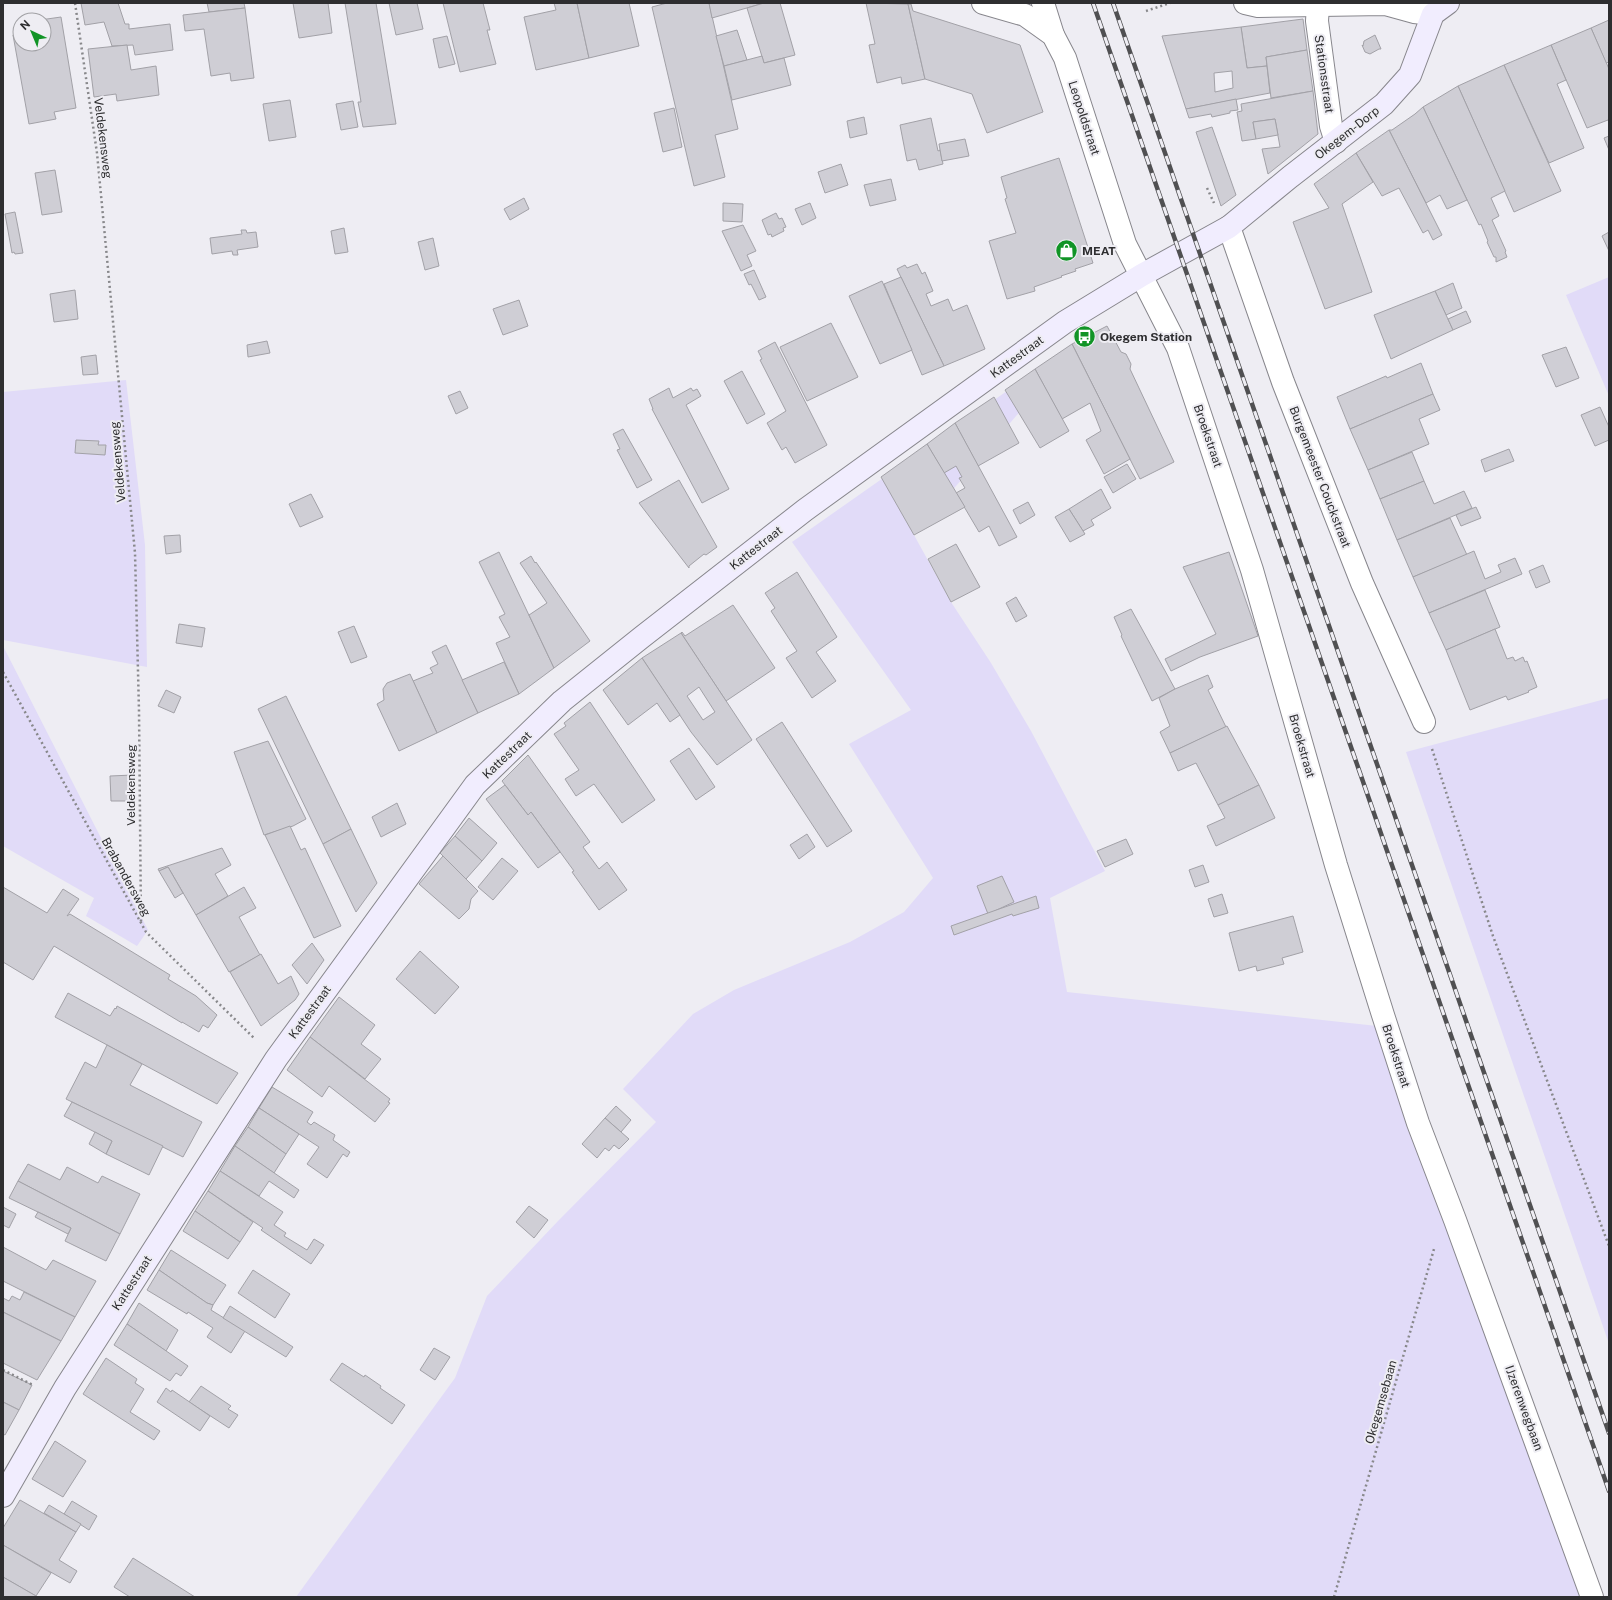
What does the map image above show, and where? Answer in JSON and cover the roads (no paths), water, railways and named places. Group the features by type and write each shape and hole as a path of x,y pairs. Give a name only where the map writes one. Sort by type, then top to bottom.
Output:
{"main road":[{"name":"Okegem-Dorp","path":"1229,227 1384,104 1410,75 1440,9"},
{"name":"Kattestraat","path":"3,1496 59,1398 276,1059 475,786 562,702 642,637 805,510 1065,322 1142,275 1229,227"}],"street":[{"name":"Leopoldstraat","path":"983,3 1025,15 1053,34 1065,58 1125,244 1142,275"},
{"path":"1043,3 1053,34"},
{"name":"Okegem-Dorp","path":"1245,3 1258,6 1385,4 1414,12 1440,9"},
{"name":"Stationsstraat","path":"1318,6 1317,21 1331,126 1336,142"},
{"name":"Burgemeester Couckstraat","path":"1229,227 1283,382 1362,583 1424,722"},
{"name":"Broekstraat","path":"1142,275 1178,348 1250,562 1336,865 1382,1015 1418,1123 1455,1220"},
{"name":"IJzerenwegbaan","path":"1455,1220 1592,1597"}],"railway":[{"path":"1093,3 1609,1491"},
{"path":"1113,3 1609,1433"}],"place":[{"name":"MEAT","path":"1067,251"},
{"name":"Okegem Station","path":"1084,337"}]}
